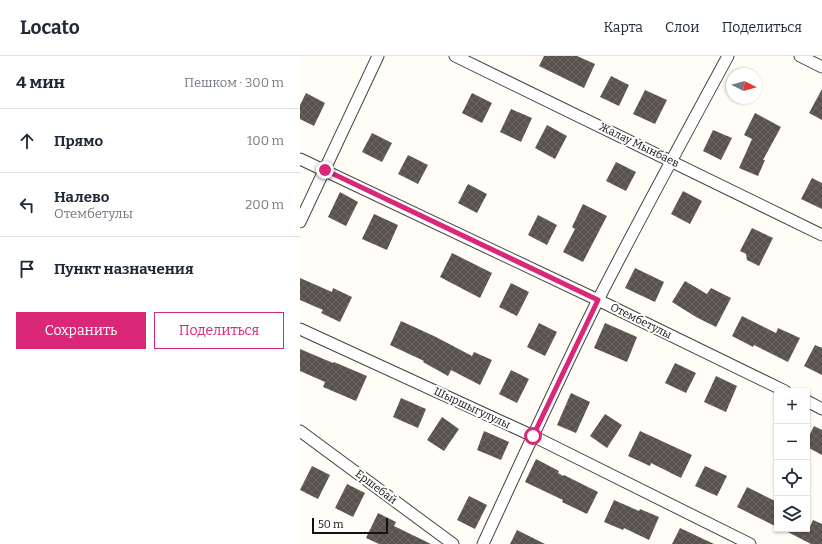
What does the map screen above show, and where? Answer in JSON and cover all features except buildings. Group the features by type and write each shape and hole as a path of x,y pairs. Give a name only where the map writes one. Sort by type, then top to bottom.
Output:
{"street":[{"path":"300,222 378,56"},
{"name":"Жалау Мынбаев","path":"455,56 822,235"},
{"path":"483,544 598,300 670,161 728,56"},
{"path":"800,56 822,67"},
{"name":"Отембетулы","path":"300,159 598,300 779,388"},
{"name":"Шыршыгулулы","path":"300,330 533,436 750,544"},
{"path":"810,403 822,409"},
{"name":"Ершебай","path":"300,431 453,544"}],"route":[{"path":"325,170 598,300 533,436"}]}
